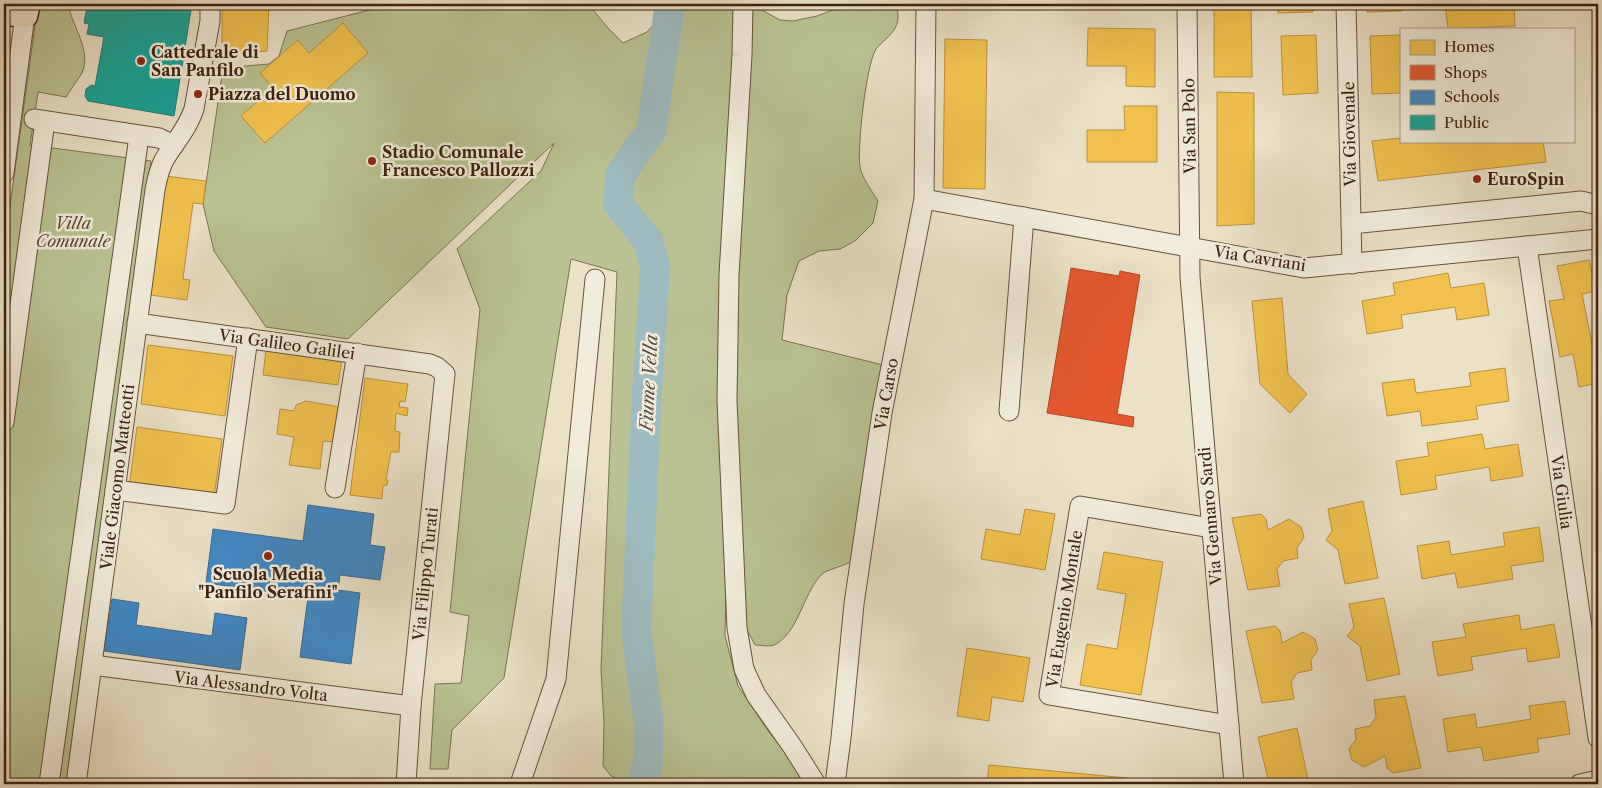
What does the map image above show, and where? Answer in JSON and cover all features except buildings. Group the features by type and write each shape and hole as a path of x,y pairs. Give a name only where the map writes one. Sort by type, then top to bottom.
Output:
{"street":[{"path":"4,422 39,120 159,138 174,145 189,122 196,104 210,21 210,4"},
{"path":"744,4 729,275 727,400 737,628 744,669 756,695 816,784"},
{"name":"Via Carso","path":"835,784 854,604 882,413 924,199 926,4"},
{"name":"Via San Polo","path":"1187,4 1190,247"},
{"name":"Via Giovenale","path":"1346,4 1352,264"},
{"path":"4,173 18,10"},
{"path":"49,784 139,136"},
{"name":"Viale Giacomo Matteotti","path":"76,784 155,190 159,170 174,145"},
{"name":"Via Cavriani","path":"924,199 1304,268 1598,239"},
{"path":"1351,224 1581,201 1598,205"},
{"path":"1009,411 1024,217"},
{"name":"Via Giulia","path":"1527,246 1598,738"},
{"name":"Via Gennaro Sardi","path":"1190,247 1190,277 1234,784"},
{"path":"520,784 556,679 595,279"},
{"name":"Via Galileo Galilei","path":"137,323 357,353 430,364 437,367"},
{"path":"115,490 225,504 248,338"},
{"path":"335,488 357,353"},
{"name":"Via Filippo Turati","path":"406,784 411,706 445,381 445,374 437,367"},
{"name":"Via Eugenio Montale","path":"1211,528 1080,506 1049,695 1229,725"},
{"name":"Via Alessandro Volta","path":"92,665 411,706"},
{"path":"1580,784 1598,780"}],"green space":[{"name":"Villa Comunale","path":"38,4 68,4 85,56 82,73 66,97 38,92 30,145 151,161 66,784 4,784 4,249"},
{"path":"393,4 588,4 623,43 647,32 657,21 662,4 736,4 725,636 738,686 769,732 803,776 804,784 627,784 627,782 611,776 603,766 604,724 601,669 617,272 571,259 504,678 452,730 448,769 430,769 435,684 461,683 469,616 450,612 480,309 457,249 541,171 554,143 348,339 266,327 214,251 203,204 223,68 269,64 279,56 287,31"},
{"path":"751,4 780,20 793,21 817,16 848,4 896,4 898,15 895,29 877,48 872,58 863,107 859,157 861,171 878,201 873,223 855,241 840,249 819,251 799,261 787,295 782,340 887,366 856,558 821,575 809,592 789,632 782,640 770,646 755,645 746,628 733,384"}],"waterway":[{"name":"Fiume Vella","path":"642,784 648,763 648,718 636,630 655,267 648,241 618,204 620,176 651,132 670,4"}],"place":[{"name":"Cattedrale di San Panfilo","path":"141,61"},
{"name":"Piazza del Duomo","path":"198,94"},
{"name":"Stadio Comunale Francesco Pallozzi","path":"372,161"},
{"name":"EuroSpin","path":"1477,179"},
{"name":"Scuola Media \"Panfilo Serafini\"","path":"268,556"}]}
